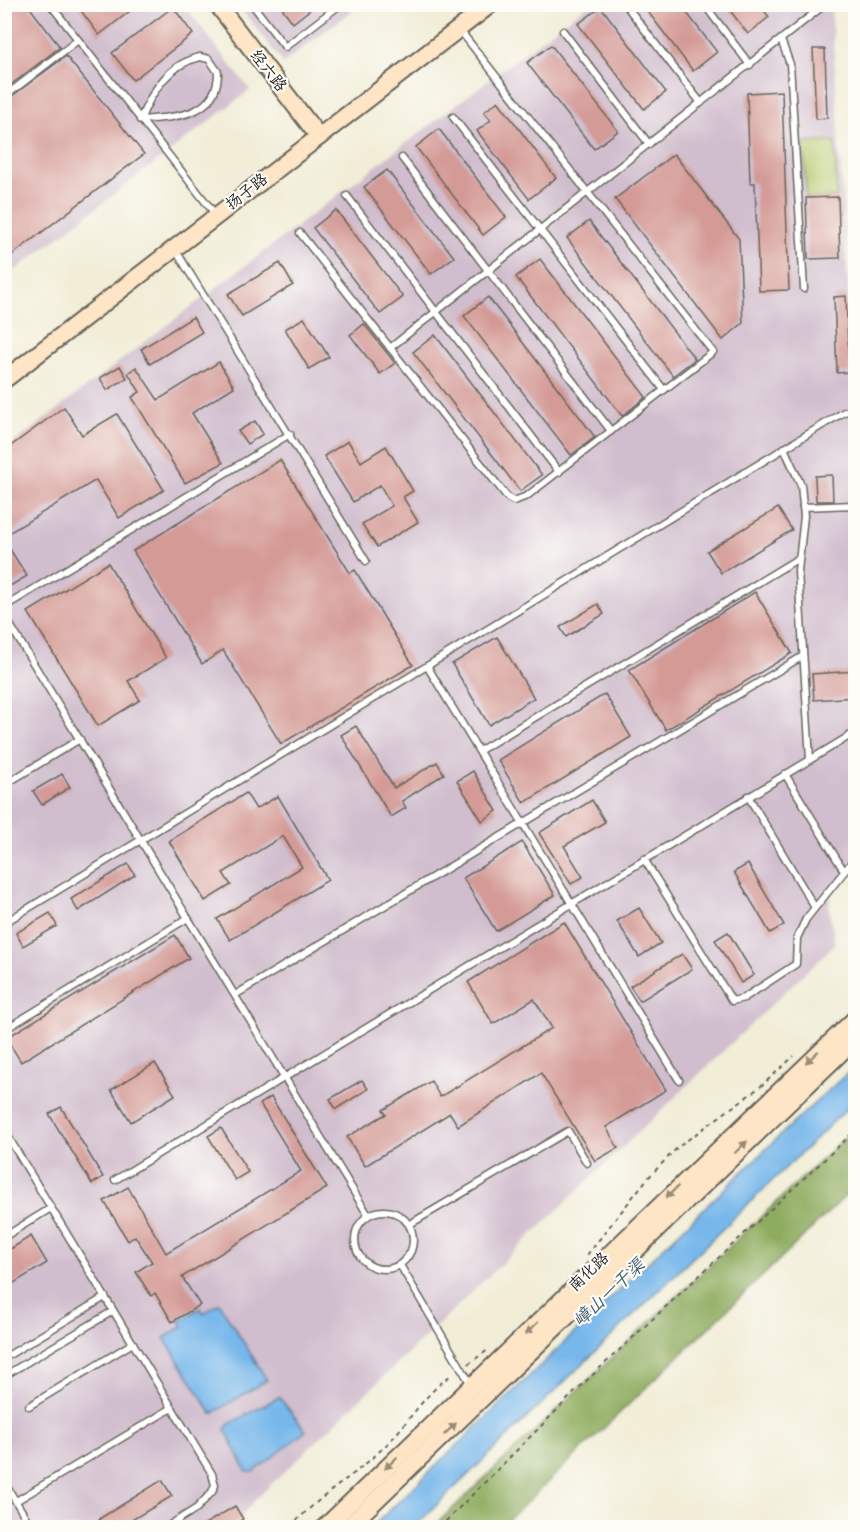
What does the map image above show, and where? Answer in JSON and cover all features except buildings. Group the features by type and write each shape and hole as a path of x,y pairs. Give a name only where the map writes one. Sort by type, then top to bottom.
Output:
{"main road":[{"name":"经六路","path":"217,4 319,137"},
{"name":"扬子路","path":"4,380 486,6"},
{"name":"南化路","path":"324,1527 855,1018"},
{"name":"南化路","path":"347,1527 855,1038"}],"lane":[{"path":"50,4 216,216"},
{"path":"252,4 285,47 338,5"},
{"path":"625,4 701,103"},
{"path":"704,4 750,65"},
{"path":"390,348 829,4"},
{"path":"300,233 508,498 521,500 713,352 459,29"},
{"path":"563,32 649,144"},
{"path":"4,97 78,40"},
{"path":"782,40 790,64 804,289"},
{"path":"200,57 214,64 218,72 215,91 198,109 177,116 140,120 147,103 161,82 180,64 200,57"},
{"path":"453,117 664,390"},
{"path":"402,158 611,431"},
{"path":"347,196 559,472"},
{"path":"175,248 366,561"},
{"path":"4,923 784,448 844,412 855,409"},
{"path":"4,607 290,434"},
{"path":"784,448 801,485 803,507 804,533 799,558 810,759"},
{"path":"803,507 854,505"},
{"path":"479,751 799,558"},
{"path":"4,615 368,1215"},
{"path":"235,995 803,656"},
{"path":"427,666 679,1080"},
{"path":"115,1180 855,732"},
{"path":"4,785 80,739"},
{"path":"785,774 844,871"},
{"path":"748,796 814,906"},
{"path":"645,859 732,1001 744,998 796,964 797,938 814,906 855,857"},
{"path":"4,1030 188,918"},
{"path":"4,1130 212,1474 214,1485 206,1500 165,1527"},
{"path":"410,1224 568,1131 587,1163"},
{"path":"4,1237 51,1208"},
{"path":"386,1210 404,1217 410,1224 414,1242 407,1259 400,1265 380,1269 362,1260 357,1251 356,1231 368,1215 386,1210"},
{"path":"400,1265 480,1400"},
{"path":"4,1358 105,1297"},
{"path":"4,1376 113,1311"},
{"path":"29,1406 133,1342"},
{"path":"16,1501 172,1408"},
{"path":"4,1482 32,1527"}],"path":[{"path":"586,1256 647,1179 678,1147 760,1087 802,1049"},
{"path":"439,1527 586,1381 855,1130"},
{"path":"290,1527 322,1496 382,1449 430,1394 461,1368 488,1350"},
{"path":"848,1527 855,1524"}],"shaded area":[{"path":"5,5 184,5 250,90 5,278"},
{"path":"238,5 360,5 283,63"},
{"path":"587,5 831,5 856,419 856,865 831,895 829,906 835,944 256,1499 231,1527 5,1528 5,449"}],"green space":[{"path":"835,141 837,197 806,198 804,143"},
{"path":"855,1128 855,1187 501,1527 433,1527"}],"water":[{"path":"855,1066 855,1101 414,1527 372,1527 791,1125"},
{"path":"219,1303 267,1380 212,1414 164,1338 183,1326 180,1321 200,1308 204,1313"},
{"path":"279,1397 306,1431 254,1472 247,1472 225,1429 229,1424"}],"water label":[{"name":"嶂山一干渠","path":"609,1293"}]}
